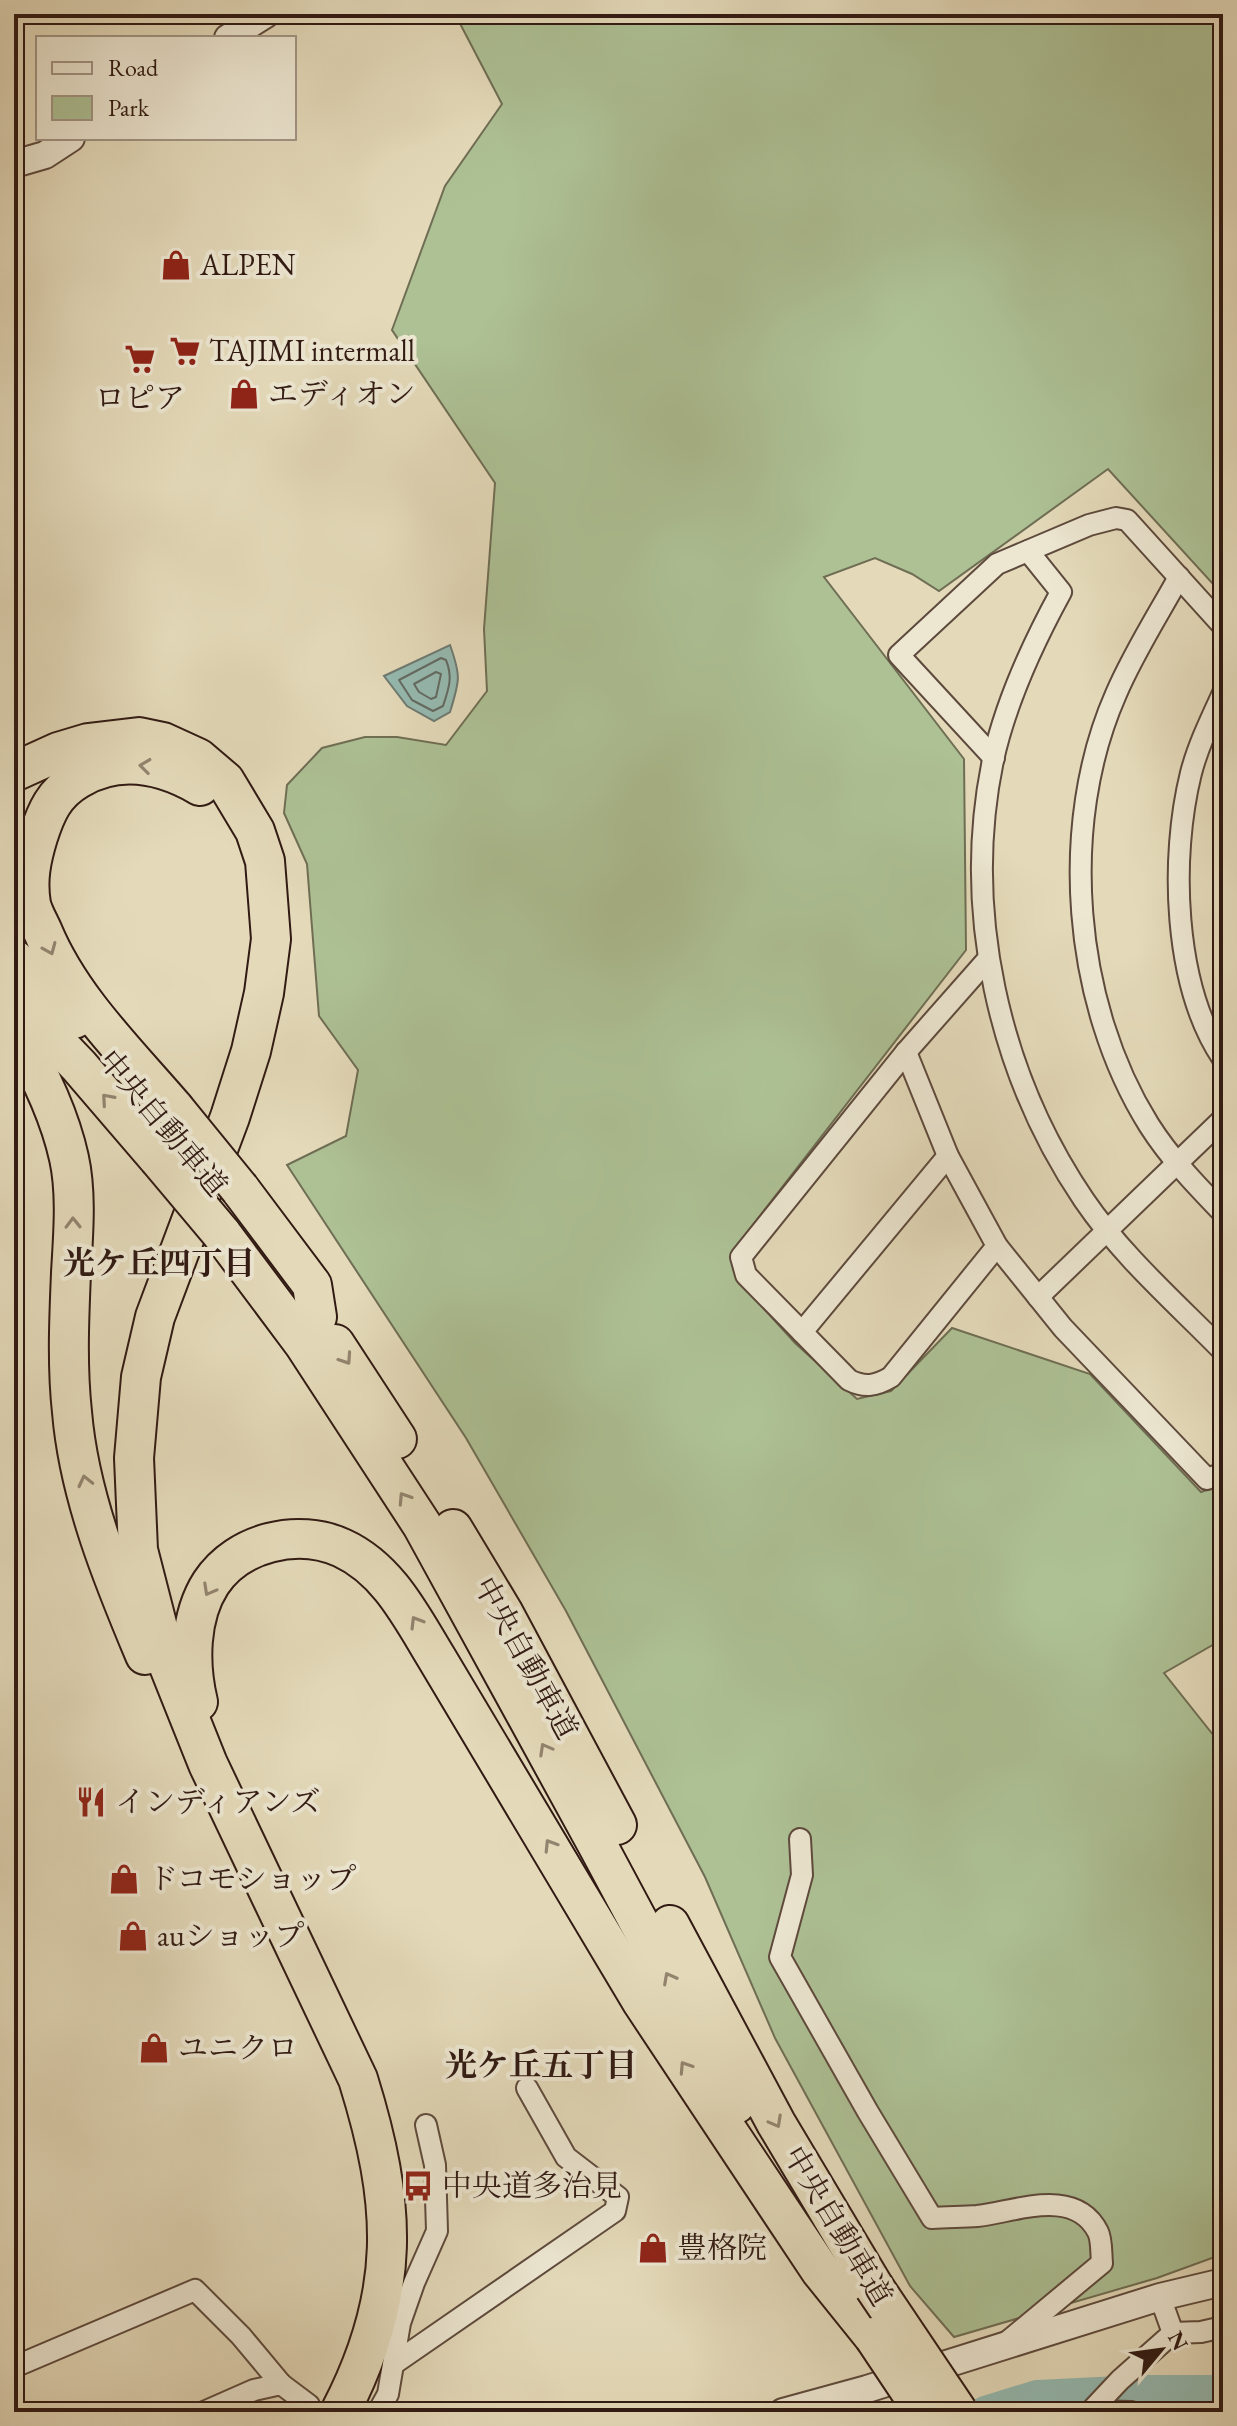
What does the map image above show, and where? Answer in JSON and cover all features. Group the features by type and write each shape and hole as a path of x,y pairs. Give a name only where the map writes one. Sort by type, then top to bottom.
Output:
{"highway":[{"path":"14,772 58,752 88,743 139,737 163,742 198,758 225,781 255,831 265,861 271,939 254,1037 230,1117 155,1317 141,1377 134,1458 138,1550 166,1659 208,1764 358,2079 383,2172 389,2254 379,2316 359,2375 325,2410"},
{"path":"147,1660 121,1553 116,1454 122,1387 139,1309 227,1071 250,970 256,915 250,867 242,842 219,804 203,788 166,769 124,764 104,768 72,782 55,797 46,814 29,870 31,906 55,962 92,1013 167,1131 231,1210"},
{"name":"中央自動車道","path":"14,959 81,1026 317,1317 435,1498 503,1612 776,2123 874,2287 958,2412"},
{"name":"中央自動車道","path":"14,998 79,1066 167,1131"},
{"path":"14,1030 53,1105 70,1160 73,1238 67,1350 72,1416 85,1485 118,1592 185,1757 254,1911 355,2113 377,2204 376,2251 370,2298 341,2387 325,2410"},
{"name":"中央自動車道","path":"231,1210 304,1344 422,1525 803,2223 924,2412"},
{"path":"244,1837 195,1690 192,1652 195,1625 212,1583 244,1553 268,1542 291,1538 321,1541 342,1548 364,1561 384,1578 407,1608 642,2002 820,2270 874,2337"}],"street":[{"path":"231,36 266,14"},
{"path":"14,164 45,155 68,140"},
{"path":"994,758 899,655 997,564 1089,525 1116,518 1127,520 1223,626"},
{"path":"1028,551 1061,592 1030,651 994,758 986,805 982,900 988,959 1002,1022 1025,1090 1059,1158 1107,1231 1223,1351"},
{"path":"1179,577 1115,695 1092,768 1080,869 1093,987 1113,1053 1148,1124 1176,1164 1223,1213"},
{"path":"1223,693 1191,772 1177,871 1187,968 1202,1017 1223,1059"},
{"path":"988,959 906,1052 741,1257 746,1275 849,1380 862,1386 879,1384 891,1377 997,1246"},
{"path":"906,1052 948,1156 997,1246 1063,1328 1207,1479 1223,1473"},
{"path":"1038,1297 1223,1119"},
{"path":"802,1332 948,1156"},
{"path":"800,1839 802,1875 780,1957 932,2218 977,2216 1033,2206 1063,2205 1083,2213 1099,2233 1102,2263 999,2348"},
{"path":"395,2363 615,2211 618,2197 566,2157 527,2088"},
{"path":"378,2412 388,2394 400,2323 437,2231 435,2165 426,2125"},
{"path":"783,2412 1160,2297 1223,2282"},
{"path":"14,2367 195,2290 241,2336 281,2384 325,2410"},
{"path":"1160,2297 1173,2333"},
{"path":"1091,2411 1120,2380 1173,2333 1223,2327"},
{"path":"204,2412 254,2390 281,2384"},
{"path":"1091,2411 1131,2412"}],"green space":[{"path":"455,14 1223,14 1223,595 1108,469 939,591 912,574 875,558 824,577 964,759 966,950 735,1248 740,1282 795,1343 857,1399 891,1391 952,1328 1090,1374 1201,1492 1223,1484 1223,1639 1164,1673 1218,1741 1223,1740 1223,2254 1157,2278 954,2337 910,2286 775,2038 705,1877 566,1611 466,1438 287,1165 346,1136 358,1070 319,1016 307,864 284,813 287,785 322,748 365,737 397,737 446,745 487,691 484,629 495,483 392,330 445,186 502,104"}],"water":[{"path":"450,645 458,678 456,692 450,712 434,721 407,706 384,676"}],"waterway":[{"path":"985,2412 1037,2396 1223,2391"}],"place":[{"name":"ALPEN","path":"176,265"},
{"name":"TAJIMI intermall","path":"185,351"},
{"name":"ロピア","path":"140,359"},
{"name":"エディオン","path":"244,394"},
{"name":"インディアンズ","path":"91,1802"},
{"name":"ドコモショップ","path":"124,1879"},
{"name":"auショップ","path":"133,1936"},
{"name":"ユニクロ","path":"154,2048"},
{"name":"中央道多治見","path":"418,2186"},
{"name":"豊格院","path":"653,2248"}],"district":[{"name":"光ケ丘四丁目","path":"159,1263"},
{"name":"光ケ丘五丁目","path":"541,2065"}]}
